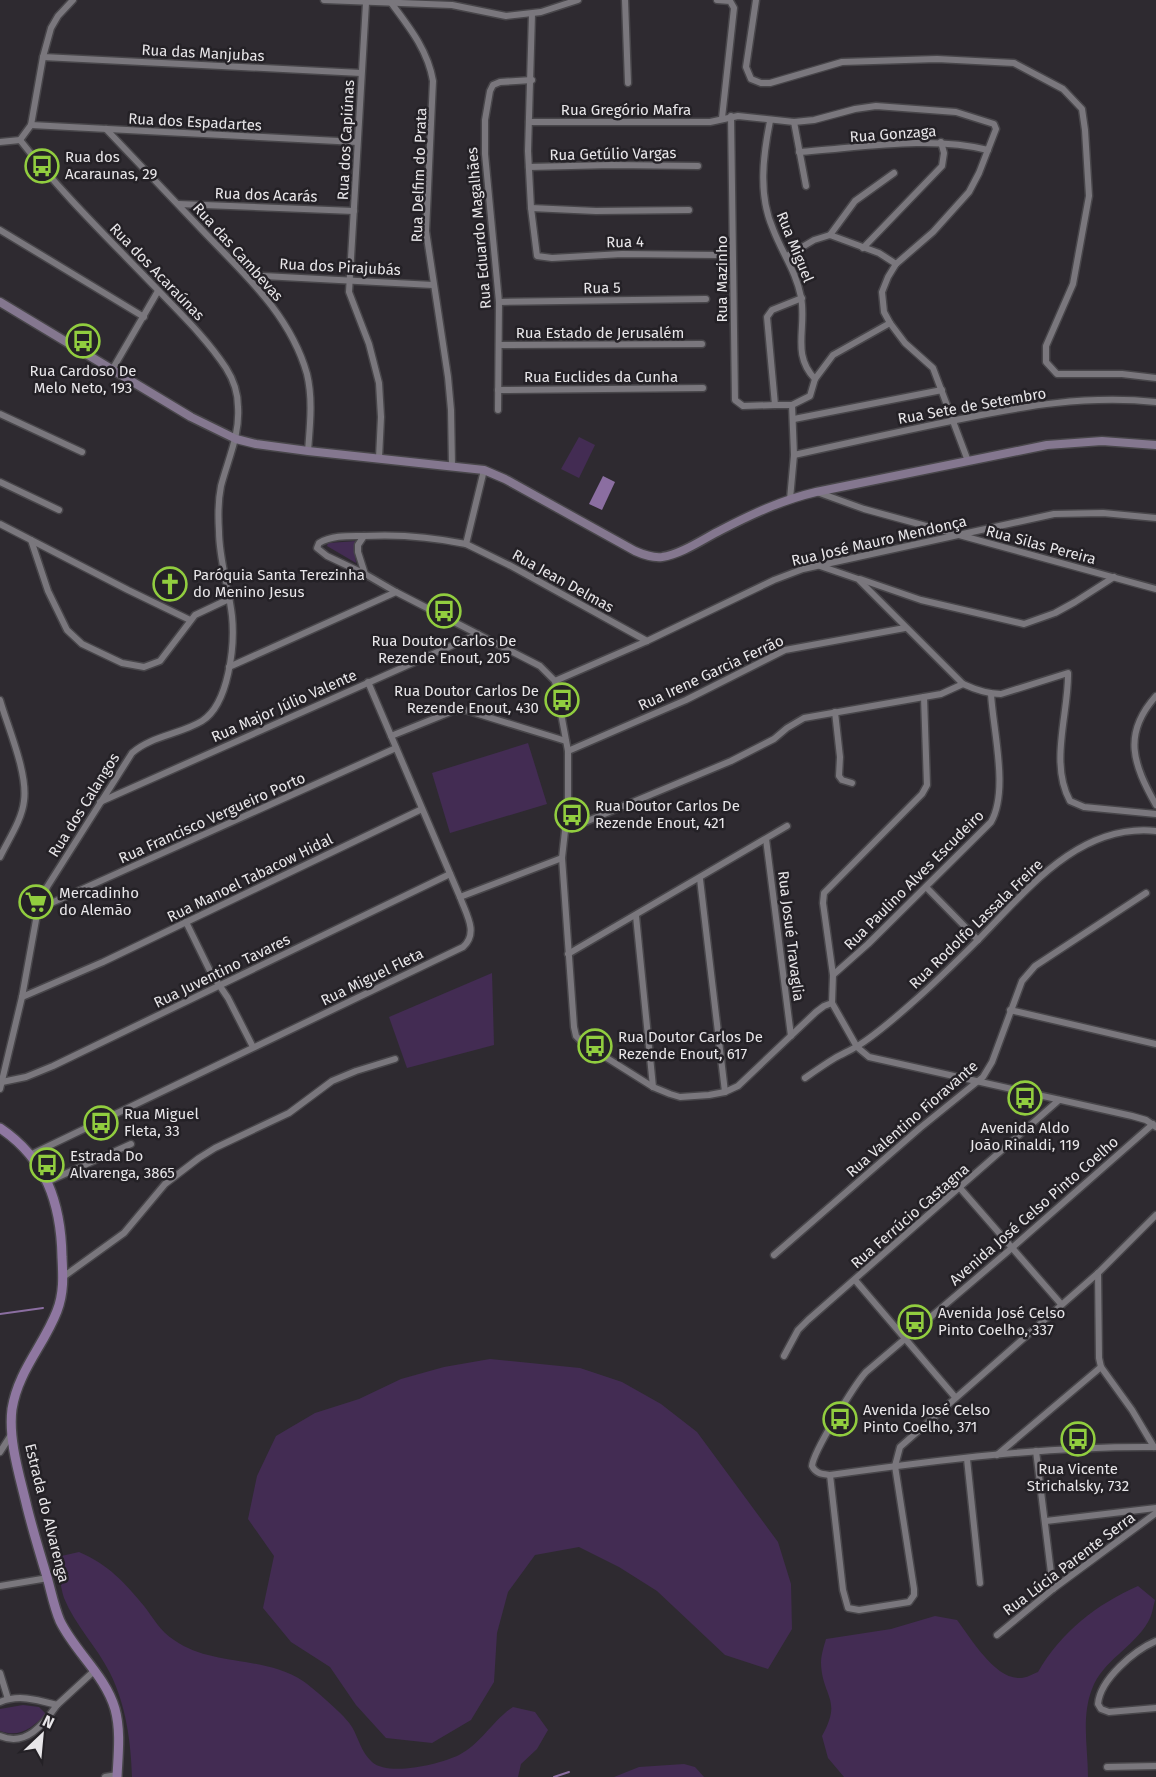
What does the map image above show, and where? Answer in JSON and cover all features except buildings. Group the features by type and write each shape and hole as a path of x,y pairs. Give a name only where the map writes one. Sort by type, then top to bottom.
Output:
{"main road":[{"path":"0,302 201,422 236,439 308,451 484,470 650,557 664,557 680,551 754,513 816,492 1030,448 1078,442 1156,445"},
{"name":"Estrada do Alvarenga","path":"0,1128 17,1141 37,1163 47,1182 60,1217 63,1277 58,1308 18,1384 12,1411 11,1435 27,1509 59,1617 68,1635 105,1686 116,1712 117,1776"}],"street":[{"path":"0,142 20,140 31,125 43,57 51,28 58,16 73,0"},
{"path":"324,0 392,4 454,3 506,16 532,14 578,0"},
{"path":"625,0 628,83"},
{"path":"717,0 730,1 734,8 722,118"},
{"path":"756,0 746,67 751,79 761,83 770,83 842,62 937,59 1014,63 1063,89 1082,109 1089,196 1074,284 1046,346 1046,362 1057,374 1122,374 1156,378"},
{"name":"Rua dos Capiúnas","path":"366,3 350,279 351,300 369,344 379,383 381,417 379,458"},
{"name":"Rua Delfim do Prata","path":"392,4 425,53 433,81 426,231 448,377 452,466"},
{"path":"532,14 532,80 529,122 531,208 597,211 689,210"},
{"name":"Rua das Manjubas","path":"43,57 362,73"},
{"name":"Rua Eduardo Magalhães","path":"498,410 499,302 485,154 485,120 490,91 494,85 500,82 532,80"},
{"name":"Rua Gregório Mafra","path":"529,122 710,122 731,116 794,122 814,120 876,106 956,111 993,123 996,129 988,150"},
{"name":"Rua Mazinho","path":"731,116 735,400 743,406 775,405"},
{"name":"Rua Miguel","path":"770,121 764,156 765,198 772,228 795,273 802,298 804,316 802,360 804,367 815,379"},
{"path":"794,122 806,186"},
{"name":"Rua dos Espadartes","path":"31,125 357,142"},
{"name":"Rua das Cambevas","path":"106,129 246,275 280,316 300,354 307,375 311,401 308,451"},
{"name":"Rua dos Acaraúnas","path":"20,140 63,192 206,340 228,370 238,405 236,439"},
{"path":"863,248 942,166 944,153 942,142"},
{"name":"Rua Gonzaga","path":"799,152 942,142 988,150"},
{"path":"968,461 930,364 905,343 890,322 884,312 882,292 896,264 933,232 969,192 988,150"},
{"name":"Rua Getúlio Vargas","path":"529,167 698,166"},
{"path":"787,256 814,240 830,235 855,201 894,173"},
{"name":"Rua dos Acarás","path":"178,204 354,211"},
{"name":"Rua 4","path":"531,208 535,253 540,258 622,254 717,255"},
{"path":"0,230 144,317"},
{"path":"830,235 879,253 896,264"},
{"name":"Rua dos Pirajubás","path":"246,275 433,285"},
{"path":"112,370 158,291"},
{"path":"802,298 772,310 767,316 775,405 792,405 810,396 815,379 834,355 890,322"},
{"name":"Rua 5","path":"499,302 706,299"},
{"name":"Rua Estado de Jerusalém","path":"499,345 702,344"},
{"name":"Rua Euclides da Cunha","path":"498,390 703,388"},
{"path":"794,419 942,390"},
{"name":"Rua Sete de Setembro","path":"794,455 954,421 1059,402 1102,399 1156,402"},
{"path":"790,499 794,455 792,405"},
{"path":"0,414 82,452"},
{"name":"Rua dos Calangos","path":"1,1086 22,997 38,909 47,887 127,759 137,748 202,721 211,713 222,694 229,667 232,618 219,541 218,512 221,489 236,439"},
{"path":"466,544 484,470"},
{"path":"0,482 59,510"},
{"name":"Rua Silas Pereira","path":"816,492 864,509 1156,589"},
{"name":"Rua José Mauro Mendonça","path":"555,681 647,641 774,580 819,566 1065,512 1156,518"},
{"path":"0,534 0,524 190,620"},
{"name":"Rua Jean Delmas","path":"365,574 327,556 317,548 319,543 341,536 390,535 466,544 509,565 647,641"},
{"path":"364,536 358,545 358,552 365,574 540,666 555,681 568,751 569,782 562,858 573,1027 576,1036 583,1043 662,1092 680,1097 696,1097 725,1092 738,1086 816,1012 832,1003"},
{"path":"31,540 48,591 67,630 82,644 122,663 144,668 160,661 190,620 205,609 229,599"},
{"path":"819,566 921,600 1024,624 1065,608 1114,577"},
{"path":"858,579 963,684 991,694 1014,691 1068,673 1061,752 1064,785 1070,801 1084,807 1156,814"},
{"path":"229,667 396,592"},
{"name":"Rua Irene Garcia Ferrão","path":"568,751 686,700 785,650 905,627"},
{"name":"Rua Major Júlio Valente","path":"100,802 478,634"},
{"name":"Rua Miguel Fleta","path":"30,1155 463,947 471,939 472,929 460,897 368,682"},
{"path":"566,830 731,761 774,739 804,718 949,692 963,684"},
{"name":"Rua Paulino Alves Escudeiro","path":"833,975 848,963 991,822 998,808 1000,784 991,694"},
{"path":"1156,696 1137,722 1133,744 1142,774 1156,805"},
{"path":"924,697 927,785 922,794 824,893 823,903 833,975 832,1003 857,1047 863,1054 877,1060 1132,1116 1154,1125"},
{"path":"0,700 19,760 24,800 18,820 0,857"},
{"path":"391,736 453,711 465,710 566,741"},
{"path":"835,712 840,750 839,776 842,780 852,783"},
{"name":"Rua Francisco Vergueiro Porto","path":"38,909 396,748"},
{"name":"Rua Manoel Tabacow Hidal","path":"22,997 103,962 422,809"},
{"path":"568,954 788,826"},
{"name":"Rua Rodolfo Lassala Freire","path":"805,1078 857,1047 914,1001 1055,863 1118,832 1156,831"},
{"name":"Rua Josué Travaglia","path":"766,839 791,1036"},
{"path":"460,897 562,858"},
{"name":"Rua Juventino Tavares","path":"1,1086 37,1073 450,874"},
{"path":"700,879 725,1092"},
{"path":"926,887 978,940"},
{"name":"Rua Valentino Fioravante","path":"774,1255 982,1077 992,1062 1022,981 1035,966 1146,893"},
{"path":"636,916 653,1087"},
{"path":"186,922 254,1047"},
{"path":"1010,1010 1156,1044"},
{"path":"63,1277 124,1233 165,1184 199,1158 289,1113 332,1082 356,1071 395,1059"},
{"name":"Rua Ferrúcio Castagna","path":"784,1356 798,1330 808,1320 1059,1100"},
{"name":"Avenida José Celso Pinto Coelho","path":"830,1475 814,1471 813,1461 859,1379 1154,1125"},
{"path":"47,1182 131,1144"},
{"path":"960,1188 1061,1304"},
{"path":"1155,1447 1107,1446 1036,1451 895,1466 830,1475 843,1590 848,1608 859,1610 909,1602 914,1595 895,1466 897,1454 903,1444 1098,1273 1156,1215"},
{"path":"1098,1273 1101,1367 1155,1447"},
{"path":"855,1280 955,1397"},
{"path":"996,1455 1101,1367"},
{"path":"0,1452 11,1435"},
{"path":"1036,1451 1053,1589"},
{"path":"967,1458 980,1584"},
{"path":"1046,1521 1156,1508"},
{"name":"Rua Lúcia Parente Serra","path":"997,1635 1053,1589 1156,1513"},
{"path":"0,1586 48,1578"},
{"path":"1156,1641 1133,1655 1113,1674 1099,1695 1098,1704 1101,1709 1109,1712 1156,1708"},
{"path":"0,1736 12,1739 29,1735 44,1723 57,1705 94,1671"},
{"path":"0,1674 8,1699"},
{"path":"0,1702 27,1698 57,1705"},
{"path":"1107,1767 1156,1766"},
{"path":"105,1777 117,1776"}],"shaded area":[{"path":"579,437 595,445 579,478 561,469"},
{"path":"603,476 615,482 602,510 589,504"},
{"path":"357,541 354,548 356,563 327,546 328,543"},
{"path":"528,743 547,804 450,833 432,773"},
{"path":"492,973 494,1045 407,1068 389,1017"},
{"path":"490,1359 580,1368 622,1382 661,1404 697,1432 778,1542 791,1584 792,1629 768,1669 725,1655 657,1591 619,1567 579,1547 535,1555 508,1592 497,1633 494,1682 471,1720 432,1743 386,1738 356,1705 330,1667 291,1642 263,1608 274,1556 248,1519 257,1476 276,1436 315,1413 359,1399 401,1379 444,1367"},
{"path":"79,1552 99,1563 123,1582 161,1629 174,1640 205,1654 272,1667 303,1681 344,1717 352,1727 365,1754 372,1762 380,1766 415,1768 459,1755 474,1745 499,1718 513,1707 535,1712 548,1730 537,1749 521,1764 518,1777 132,1777 127,1724 120,1698 105,1663 64,1598 57,1557"},
{"path":"1138,1586 1155,1600 1149,1620 1142,1631 1103,1670 1092,1689 1086,1722 1088,1777 844,1777 828,1758 822,1736 831,1714 830,1698 821,1663 826,1639 891,1629 935,1616 957,1620 993,1665 1011,1677 1023,1678 1038,1672 1058,1644 1081,1621 1108,1601"},
{"path":"23,1705 39,1707 46,1714 36,1724 20,1732 0,1731 0,1709"},
{"path":"684,1764 695,1767 704,1777 614,1777 639,1767"}],"waterway":[{"path":"0,1314 43,1308"},
{"path":"554,1777 569,1772"}],"place":[{"name":"Rua dos Acaraunas, 29","path":"42,166"},
{"name":"Rua Cardoso De Melo Neto, 193","path":"83,341"},
{"name":"Paróquia Santa Terezinha do Menino Jesus","path":"170,584"},
{"name":"Rua Doutor Carlos De Rezende Enout, 205","path":"444,611"},
{"name":"Rua Doutor Carlos De Rezende Enout, 430","path":"562,700"},
{"name":"Rua Doutor Carlos De Rezende Enout, 421","path":"572,815"},
{"name":"Mercadinho do Alemão","path":"36,902"},
{"name":"Rua Doutor Carlos De Rezende Enout, 617","path":"595,1046"},
{"name":"Avenida Aldo João Rinaldi, 119","path":"1025,1098"},
{"name":"Rua Miguel Fleta, 33","path":"101,1123"},
{"name":"Estrada Do Alvarenga, 3865","path":"47,1165"},
{"name":"Avenida José Celso Pinto Coelho, 337","path":"915,1322"},
{"name":"Avenida José Celso Pinto Coelho, 371","path":"840,1419"},
{"name":"Rua Vicente Strichalsky, 732","path":"1078,1439"}]}
